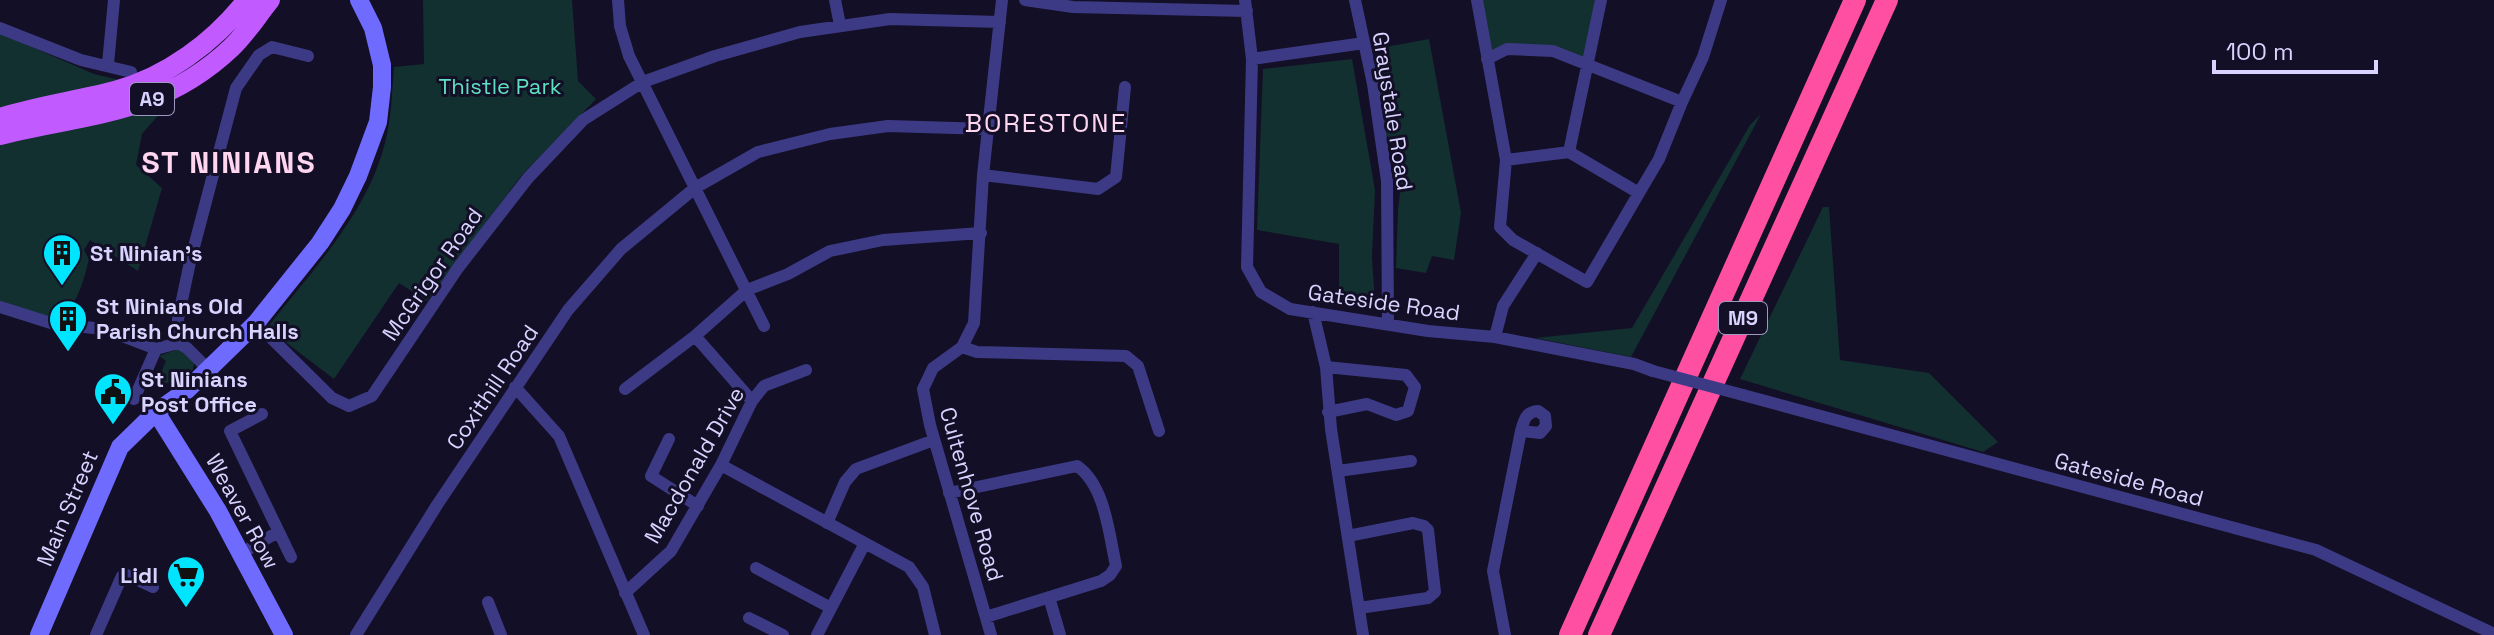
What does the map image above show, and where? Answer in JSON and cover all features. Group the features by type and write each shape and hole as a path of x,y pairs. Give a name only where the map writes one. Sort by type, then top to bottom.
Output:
{"highway":[{"name":"M9","path":"1570,635 1855,0"},
{"name":"M9","path":"1599,635 1887,0"}],"main road":[{"name":"A9","path":"0,118 144,81 205,44 247,0"},
{"name":"A9","path":"0,135 143,103 185,83 234,45 270,0"},
{"name":"Main Street","path":"39,635 120,447 156,412 187,390 256,323 320,243 342,209 378,122 382,65 373,28 359,0"},
{"name":"Weaver Row","path":"156,412 204,487 284,635"}],"street":[{"path":"108,64 114,0"},
{"path":"618,0 620,26 629,56 764,326"},
{"path":"835,0 840,25"},
{"path":"1002,0 983,175 974,323 962,347 977,352 1126,356 1138,366 1159,431"},
{"path":"1025,0 1073,7 1246,5"},
{"name":"Graystale Road","path":"1355,0 1387,181 1388,324"},
{"path":"1569,152 1601,0"},
{"path":"1477,4 1506,160 1500,227 1513,240 1587,282 1659,159 1703,57 1721,0"},
{"name":"Gateside Road","path":"1246,5 1252,59 1247,267 1261,292 1290,309 1428,331 1495,337 1634,364 2316,550 2494,634"},
{"name":"McGrigor Road","path":"256,323 332,398 349,406 372,396 458,268 528,178 583,120 643,82 715,56 800,32 840,25 890,19 1000,22"},
{"path":"0,28 81,60 108,64 131,72"},
{"path":"1252,59 1364,43"},
{"path":"178,343 178,319 190,262 236,88 259,55 272,47 308,56"},
{"path":"1487,59 1507,49 1553,51 1682,102"},
{"path":"983,175 1098,189 1116,177 1125,87"},
{"name":"Coxithill Road","path":"356,635 437,505 568,310 621,249 695,188 758,152 830,134 888,126 988,129"},
{"path":"1506,160 1569,152 1639,193"},
{"path":"625,389 695,336 747,290 788,274 830,251 883,240 981,233"},
{"path":"1495,337 1503,306 1537,253"},
{"path":"0,307 54,324 104,329 156,349 178,343 207,368"},
{"path":"1313,312 1326,367 1328,412 1363,635"},
{"path":"695,336 752,401"},
{"name":"Cultenhove Road","path":"962,347 933,368 923,389 934,440 991,635"},
{"path":"134,399 156,349"},
{"path":"1326,367 1406,375 1415,387 1408,411 1396,415 1367,404 1328,412"},
{"name":"Macdonald Drive","path":"625,593 671,551 721,465 752,401 764,386 806,370"},
{"path":"515,387 559,436 644,635"},
{"path":"262,414 230,431 291,557"},
{"path":"1505,635 1493,571 1521,431"},
{"path":"669,439 651,476 698,506"},
{"path":"827,523 845,482 856,469 934,440"},
{"path":"1338,471 1411,461"},
{"path":"721,465 909,567 923,587 935,635"},
{"path":"949,493 1077,466 1087,473 1104,514 1116,566 1110,575 1101,581 986,617"},
{"path":"1348,536 1413,523 1428,530 1436,587 1432,595 1359,608"},
{"path":"240,554 278,532"},
{"path":"817,635 865,543"},
{"path":"756,568 831,608"},
{"path":"96,635 122,576 127,575 153,587"},
{"path":"1049,597 1060,635"},
{"path":"488,602 501,635"},
{"path":"749,618 783,635"}],"green space":[{"name":"Thistle Park","path":"423,0 572,0 578,81 596,99 521,176 427,301 399,283 334,379 267,328 340,235 370,185 388,129 394,67 424,64"},
{"path":"1481,0 1597,0 1585,60 1554,48 1488,53"},
{"path":"0,33 94,74 128,82 161,112 142,134 136,165 162,188 138,271 90,240 84,250 89,259 79,292 60,319 51,319 0,301"},
{"path":"1429,39 1461,213 1454,260 1432,256 1426,273 1396,268 1404,160 1385,133 1375,49"},
{"path":"1352,59 1375,190 1372,257 1375,303 1339,306 1339,244 1257,230 1263,69"},
{"path":"1761,114 1631,357 1535,338 1632,328 1750,125"},
{"path":"1823,207 1829,207 1840,360 1929,373 1998,442 1983,452 1740,379"},
{"path":"181,348 194,363 190,374 181,381 157,382 166,361 159,356"}],"place":[{"name":"St Ninian's","path":"62,287"},
{"name":"St Ninians Old Parish Church Halls","path":"68,353"},
{"name":"St Ninians Post Office","path":"113,426"},
{"name":"Lidl","path":"186,609"}],"district":[{"name":"BORESTONE","path":"1046,123"},
{"name":"ST NINIANS","path":"229,163"}]}
